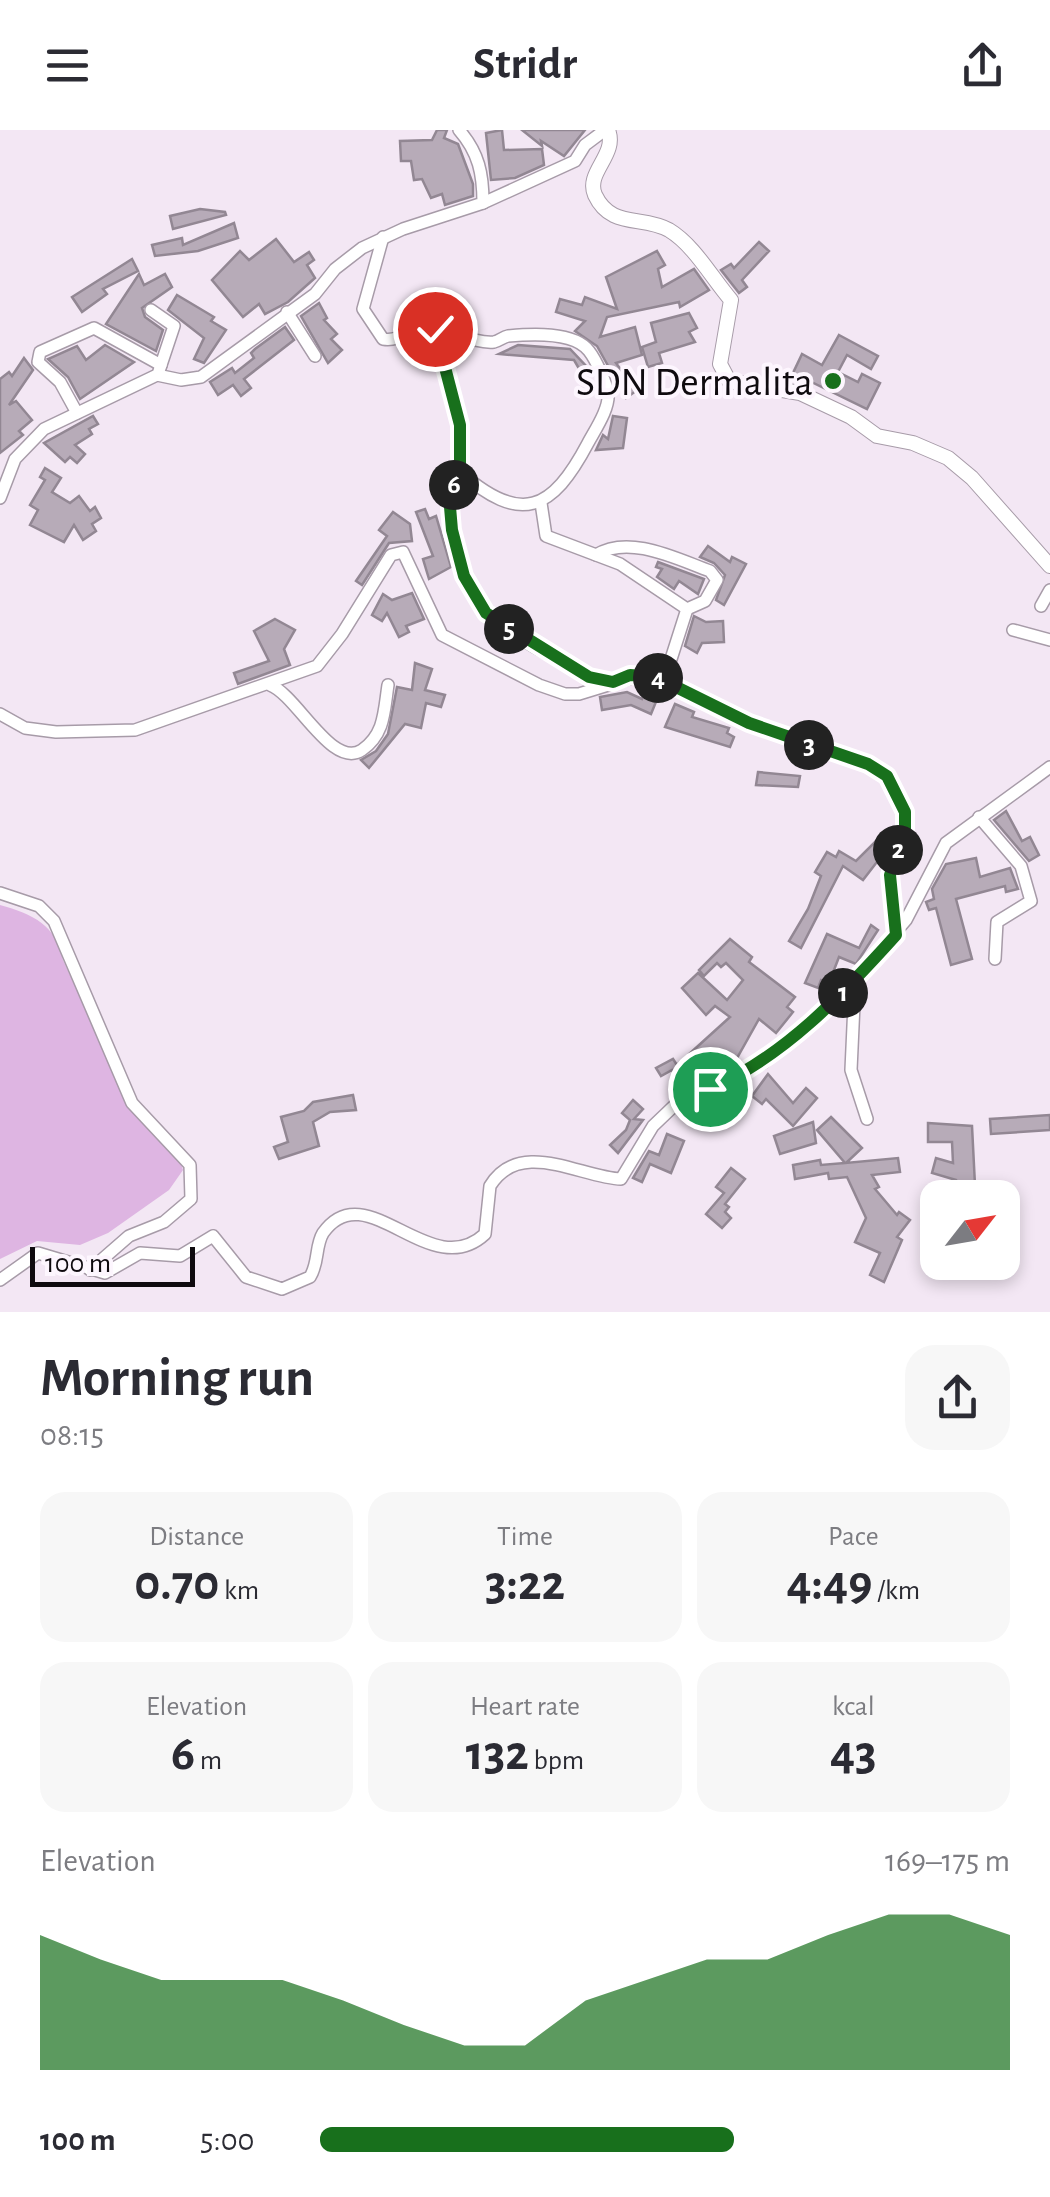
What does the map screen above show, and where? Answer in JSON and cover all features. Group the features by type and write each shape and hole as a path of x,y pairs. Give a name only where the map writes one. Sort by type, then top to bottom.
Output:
{"street":[{"path":"459,130 475,150 482,172 483,204"},
{"path":"77,413 60,382 36,360 40,352 94,328 181,380 202,376 314,294 335,269 362,248 383,237 483,204 575,162 585,145 606,130 610,148 594,180 594,193 621,220 674,234 731,300 720,364 729,382 800,393 851,417 877,436 913,443 948,458 972,478 1050,566"},
{"path":"383,237 364,305 366,318 386,340 397,340 421,328 493,342 508,336 564,337 590,352 608,398 563,485 541,503 529,506 496,498 460,471"},
{"path":"0,498 15,459 32,438 159,370 174,326 151,310"},
{"path":"288,312 315,356"},
{"path":"435,329 460,425 460,471 450,507 472,594 486,613 542,652 589,677 613,682"},
{"path":"541,503 546,536 620,564 687,609"},
{"path":"596,556 615,548 644,549 710,570 718,580 710,597 687,609 664,682"},
{"path":"0,714 26,728 98,734 152,725 200,704 270,684 324,661 391,556 400,551 407,556 442,635 555,692 579,694 644,674 749,723 868,764 887,776 905,812 905,829 890,875 896,935"},
{"path":"1041,606 1050,590"},
{"path":"1013,630 1050,640"},
{"path":"270,684 296,703 330,746 346,754 361,751 379,734 388,686"},
{"path":"0,1280 38,1253 90,1270 112,1272 146,1252 180,1256 212,1236 246,1276 282,1290 310,1277 322,1234 358,1213 429,1245 469,1246 485,1234 490,1186 502,1172 563,1163 621,1179 653,1126 676,1104 763,1063 855,982 896,935 915,905 938,853 1050,766"},
{"path":"979,818 1020,866 1031,898 1030,904 997,922 995,959"},
{"path":"0,893 39,906 54,921 132,1103 190,1165 191,1200 180,1212 129,1236 105,1262 90,1270"},
{"path":"855,982 852,1070 867,1118"}],"shaded area":[{"path":"0,905 33,917 55,938 122,1088 177,1151 183,1170 169,1190 108,1233 80,1245 37,1241 0,1259"}],"building":[{"path":"437,130 447,130 444,138 458,144 473,184 473,196 445,205 442,194 431,198 422,179 414,180 411,161 401,161 400,141 432,140"},
{"path":"502,130 504,150 542,149 544,165 515,178 491,180 486,133"},
{"path":"522,130 585,130 564,156 541,141 542,146"},
{"path":"200,209 226,215 173,229 170,216"},
{"path":"234,223 238,238 198,251 155,256 152,245 182,238 183,245"},
{"path":"276,239 294,262 309,252 314,260 307,265 315,278 288,302 265,314 259,304 243,317 212,280 240,251 249,260"},
{"path":"759,242 769,251 742,280 747,287 739,293 721,270 731,264 734,268"},
{"path":"657,251 665,265 658,269 662,287 694,269 709,290 680,307 679,302 607,317 600,337 635,327 642,355 616,363 636,391 626,398 597,346 575,331 585,321 556,312 560,299 582,305 585,297 617,309 606,277"},
{"path":"132,259 138,271 103,289 107,294 82,312 72,297"},
{"path":"139,274 144,285 165,274 172,287 142,308 145,317 163,330 156,351 106,324"},
{"path":"177,295 214,317 211,321 226,330 204,363 194,359 204,338 168,310"},
{"path":"319,303 327,318 324,320 337,334 331,339 342,350 328,363 301,316"},
{"path":"689,313 697,328 689,332 695,342 659,353 662,363 648,367 642,347 656,342 651,323"},
{"path":"285,327 294,340 244,379 251,388 241,396 233,385 218,395 210,382 232,368 235,373 254,358 251,353 255,349"},
{"path":"839,335 878,356 871,369 847,355 838,372 858,382 862,374 880,383 867,409 793,373 802,354 822,365"},
{"path":"105,345 134,362 80,399 68,377 48,359 77,346 86,360"},
{"path":"518,345 570,349 588,368 581,372 574,360 499,354"},
{"path":"24,358 33,370 9,405 16,401 32,420 19,431 23,435 0,453 0,379 9,372 12,376"},
{"path":"93,416 98,424 89,429 92,434 75,445 85,454 77,463 70,457 65,462 44,443"},
{"path":"613,416 627,418 623,448 596,450 603,435 608,439"},
{"path":"45,468 61,478 52,492 70,503 79,496 90,511 95,507 101,518 92,524 96,531 83,540 74,525 64,542 30,525 38,510 30,505 45,480 40,477"},
{"path":"425,509 429,519 436,516 451,567 429,579 423,559 433,556 416,512"},
{"path":"393,512 410,524 412,541 389,543 362,585 356,581 387,536 379,530"},
{"path":"708,546 730,562 732,557 746,564 724,605 716,600 725,575 714,563 700,557"},
{"path":"658,562 704,579 698,594 679,581 674,589 657,577 662,569 656,567"},
{"path":"412,593 424,619 406,626 409,632 399,637 387,613 382,621 372,615 383,594 392,600"},
{"path":"694,616 706,622 723,621 724,642 702,643 697,653 685,646"},
{"path":"275,619 295,630 284,649 290,665 238,684 234,673 269,661 254,631"},
{"path":"415,663 432,669 425,690 445,695 441,707 426,703 421,728 405,724 369,768 361,760 376,751 388,734 397,687 412,690"},
{"path":"647,686 660,692 651,714 631,705 602,710 600,697 627,692 642,699"},
{"path":"675,704 694,712 692,717 729,728 727,733 734,737 730,747 665,727"},
{"path":"758,772 800,776 798,787 756,785"},
{"path":"1006,811 1022,841 1030,837 1039,855 1029,861 994,820"},
{"path":"877,840 887,849 863,880 843,866 801,948 789,941 808,909 821,876 815,872 827,852 836,857 839,851 856,861"},
{"path":"976,858 980,877 1010,868 1018,889 1006,892 1005,886 956,899 972,959 951,965 936,908 929,910 926,902 934,899 932,889 946,864"},
{"path":"871,925 878,930 856,964 839,957 829,983 821,980 818,988 805,983 827,934 859,948"},
{"path":"730,939 752,957 749,962 795,997 787,1007 793,1012 776,1033 759,1019 732,1067 717,1074 707,1066 698,1076 700,1081 682,1090 672,1070 661,1076 656,1068 673,1059 677,1065 730,1017 715,1006 706,1015 682,988 698,973 727,1000 743,980 726,963 721,967 717,963 704,976 699,970"},
{"path":"768,1074 793,1103 806,1088 817,1098 793,1126 766,1099 762,1104 752,1096"},
{"path":"353,1095 356,1110 330,1112 313,1122 319,1146 279,1159 274,1147 288,1142 281,1117 304,1111 313,1102"},
{"path":"633,1100 643,1109 634,1119 643,1120 618,1153 610,1145 626,1130 630,1120 622,1113"},
{"path":"1050,1115 1050,1130 991,1134 990,1119"},
{"path":"831,1117 862,1148 846,1163 898,1158 900,1172 872,1175 879,1187 875,1189 897,1215 899,1212 910,1220 897,1237 902,1240 884,1282 870,1275 880,1253 855,1242 866,1218 847,1177 829,1179 828,1173 795,1179 793,1165 820,1160 821,1165 845,1163 817,1130"},
{"path":"813,1122 816,1143 780,1154 774,1136"},
{"path":"928,1123 972,1126 975,1180 956,1180 932,1173 936,1158 953,1163 952,1142 928,1142"},
{"path":"667,1134 684,1141 671,1173 650,1164 642,1182 633,1178 649,1151 659,1155"},
{"path":"731,1168 745,1179 725,1204 729,1207 725,1212 731,1218 722,1228 706,1214 724,1193 716,1187"}],"place":[{"name":"SDN Dermalita","path":"833,381"}],"route":[{"path":"435,329 460,425 460,471 450,507 452,530 464,576 486,613 542,652 589,677 613,682 630,675 656,677 790,740 868,764 887,776 902,798 905,829 890,875 896,935 855,982 772,1056 710,1089"}]}
